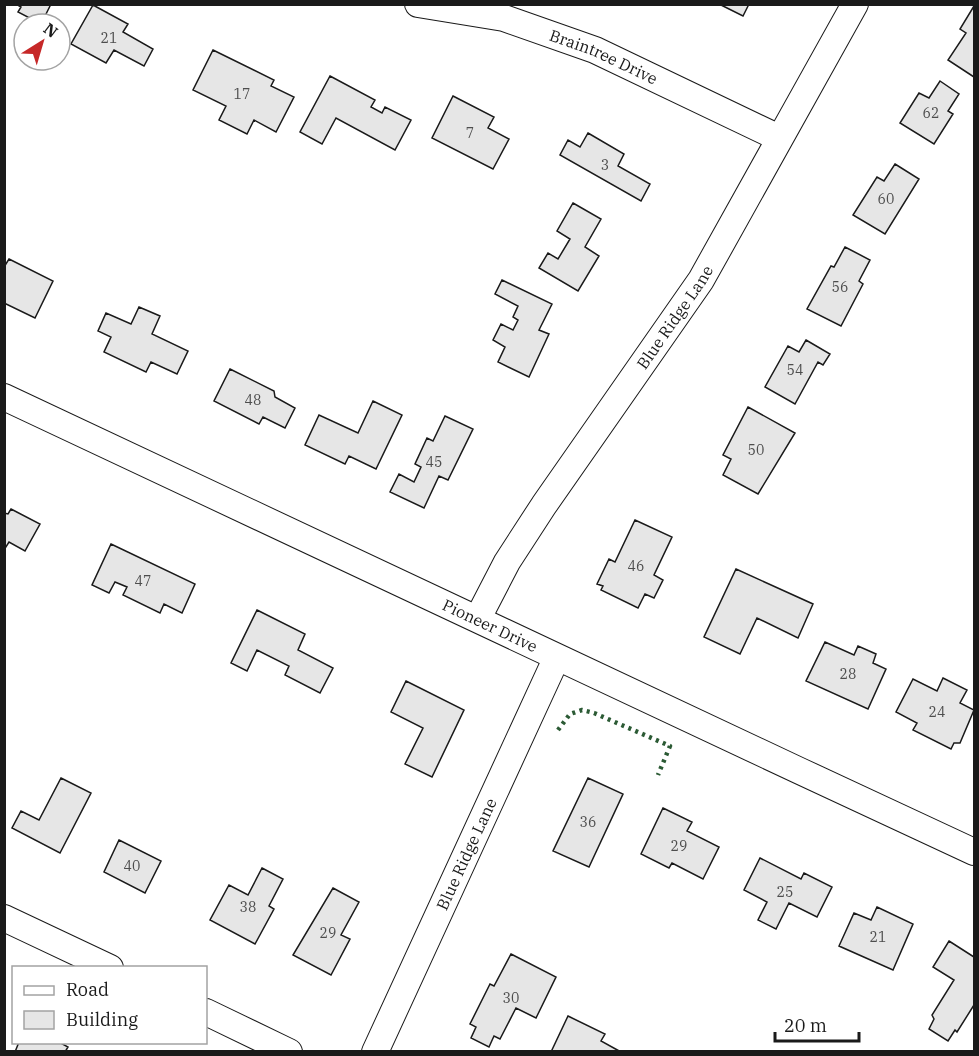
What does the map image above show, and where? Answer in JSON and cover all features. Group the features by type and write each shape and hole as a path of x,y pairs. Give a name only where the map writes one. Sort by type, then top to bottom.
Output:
{"street":[{"name":"Braintree Drive","path":"418,4 504,18 595,50 779,138"},
{"name":"Blue Ridge Lane","path":"478,618 507,562 544,505 645,365 701,280 855,4"},
{"name":"Pioneer Drive","path":"4,397 478,618 556,659 975,852"},
{"name":"Blue Ridge Lane","path":"375,1052 556,659"},
{"path":"4,918 106,966"},
{"path":"207,1012 289,1052"}],"building":[{"path":"16,4 51,4 47,12 18,12 21,7"},
{"path":"719,4 749,4 743,16"},
{"path":"93,5 128,24 123,32 153,49 144,66 114,50 106,63 72,45"},
{"path":"974,6 974,77 948,60 966,33 960,29"},
{"path":"213,50 274,80 271,86 294,97 276,132 254,120 247,134 219,120 226,106 193,90"},
{"path":"330,76 375,100 371,107 382,113 385,107 411,120 395,150 336,118 322,144 300,132"},
{"path":"940,81 959,94 948,111 953,114 934,144 900,123 919,93 929,98"},
{"path":"453,96 494,117 488,128 509,139 493,169 432,138"},
{"path":"588,133 624,154 618,166 650,184 641,201 560,155 568,140 580,147"},
{"path":"895,164 919,179 885,234 853,215 877,177 884,181"},
{"path":"573,203 601,219 585,247 599,256 578,291 539,268 548,253 558,259 570,239 557,231"},
{"path":"845,247 870,260 859,281 863,284 841,326 807,309 831,266 834,267"},
{"path":"9,259 53,281 35,318 4,303 4,267"},
{"path":"502,280 552,304 539,330 549,334 529,377 498,362 505,347 493,340 501,324 513,330 518,320 513,317 518,306 495,294"},
{"path":"139,307 160,316 152,334 188,351 177,374 151,362 146,372 104,352 111,337 98,331 106,313 131,324"},
{"path":"806,340 830,354 823,365 818,362 795,404 765,387 788,346 799,352"},
{"path":"230,369 274,391 275,397 295,408 285,428 263,417 259,424 214,401"},
{"path":"373,401 402,415 376,469 349,456 345,464 305,445 319,415 358,433"},
{"path":"748,407 795,433 758,494 723,475 731,459 723,455"},
{"path":"445,416 473,429 448,480 439,476 424,508 390,492 399,474 414,482 421,467 415,464 427,438 433,441"},
{"path":"11,509 40,524 25,551 9,542 4,550 4,513 8,514"},
{"path":"635,520 672,537 654,575 663,580 654,598 645,594 638,608 601,590 603,586 597,584 609,559 615,562"},
{"path":"111,544 195,584 182,613 164,604 160,613 123,595 127,587 115,582 109,593 92,585"},
{"path":"736,569 813,604 798,638 757,618 740,654 704,637"},
{"path":"257,610 305,634 298,650 333,668 320,693 285,675 289,666 257,650 247,671 231,663"},
{"path":"825,642 854,655 858,646 876,654 873,663 886,669 868,709 806,681"},
{"path":"943,678 967,690 960,703 974,710 960,743 954,743 951,749 913,730 917,723 896,712 913,679 937,691"},
{"path":"406,681 464,710 432,777 405,764 423,728 391,712"},
{"path":"61,778 91,793 60,853 12,828 21,811 39,820"},
{"path":"588,778 623,794 589,867 553,851"},
{"path":"663,808 692,822 687,831 719,847 703,879 672,863 669,868 641,854"},
{"path":"119,840 161,861 145,893 104,872"},
{"path":"760,858 801,879 804,873 832,887 817,917 789,903 776,929 758,920 767,902 744,890"},
{"path":"262,868 283,879 269,906 274,909 255,944 210,920 229,885 248,895"},
{"path":"333,888 359,902 341,935 350,939 331,975 293,955"},
{"path":"877,907 913,924 893,970 839,946 854,913 871,920"},
{"path":"949,941 974,957 974,1005 957,1032 955,1030 948,1041 929,1029 934,1019 932,1015 954,980 933,967"},
{"path":"511,954 556,977 536,1018 516,1008 500,1039 494,1036 489,1047 471,1038 476,1027 470,1024 490,984 494,986"},
{"path":"568,1016 605,1034 601,1041 621,1052 551,1052"},
{"path":"18,1044 63,1044 68,1047 65,1052 15,1052"}],"hedge":[{"path":"558,730 570,714 582,710 670,746 658,775"}]}
